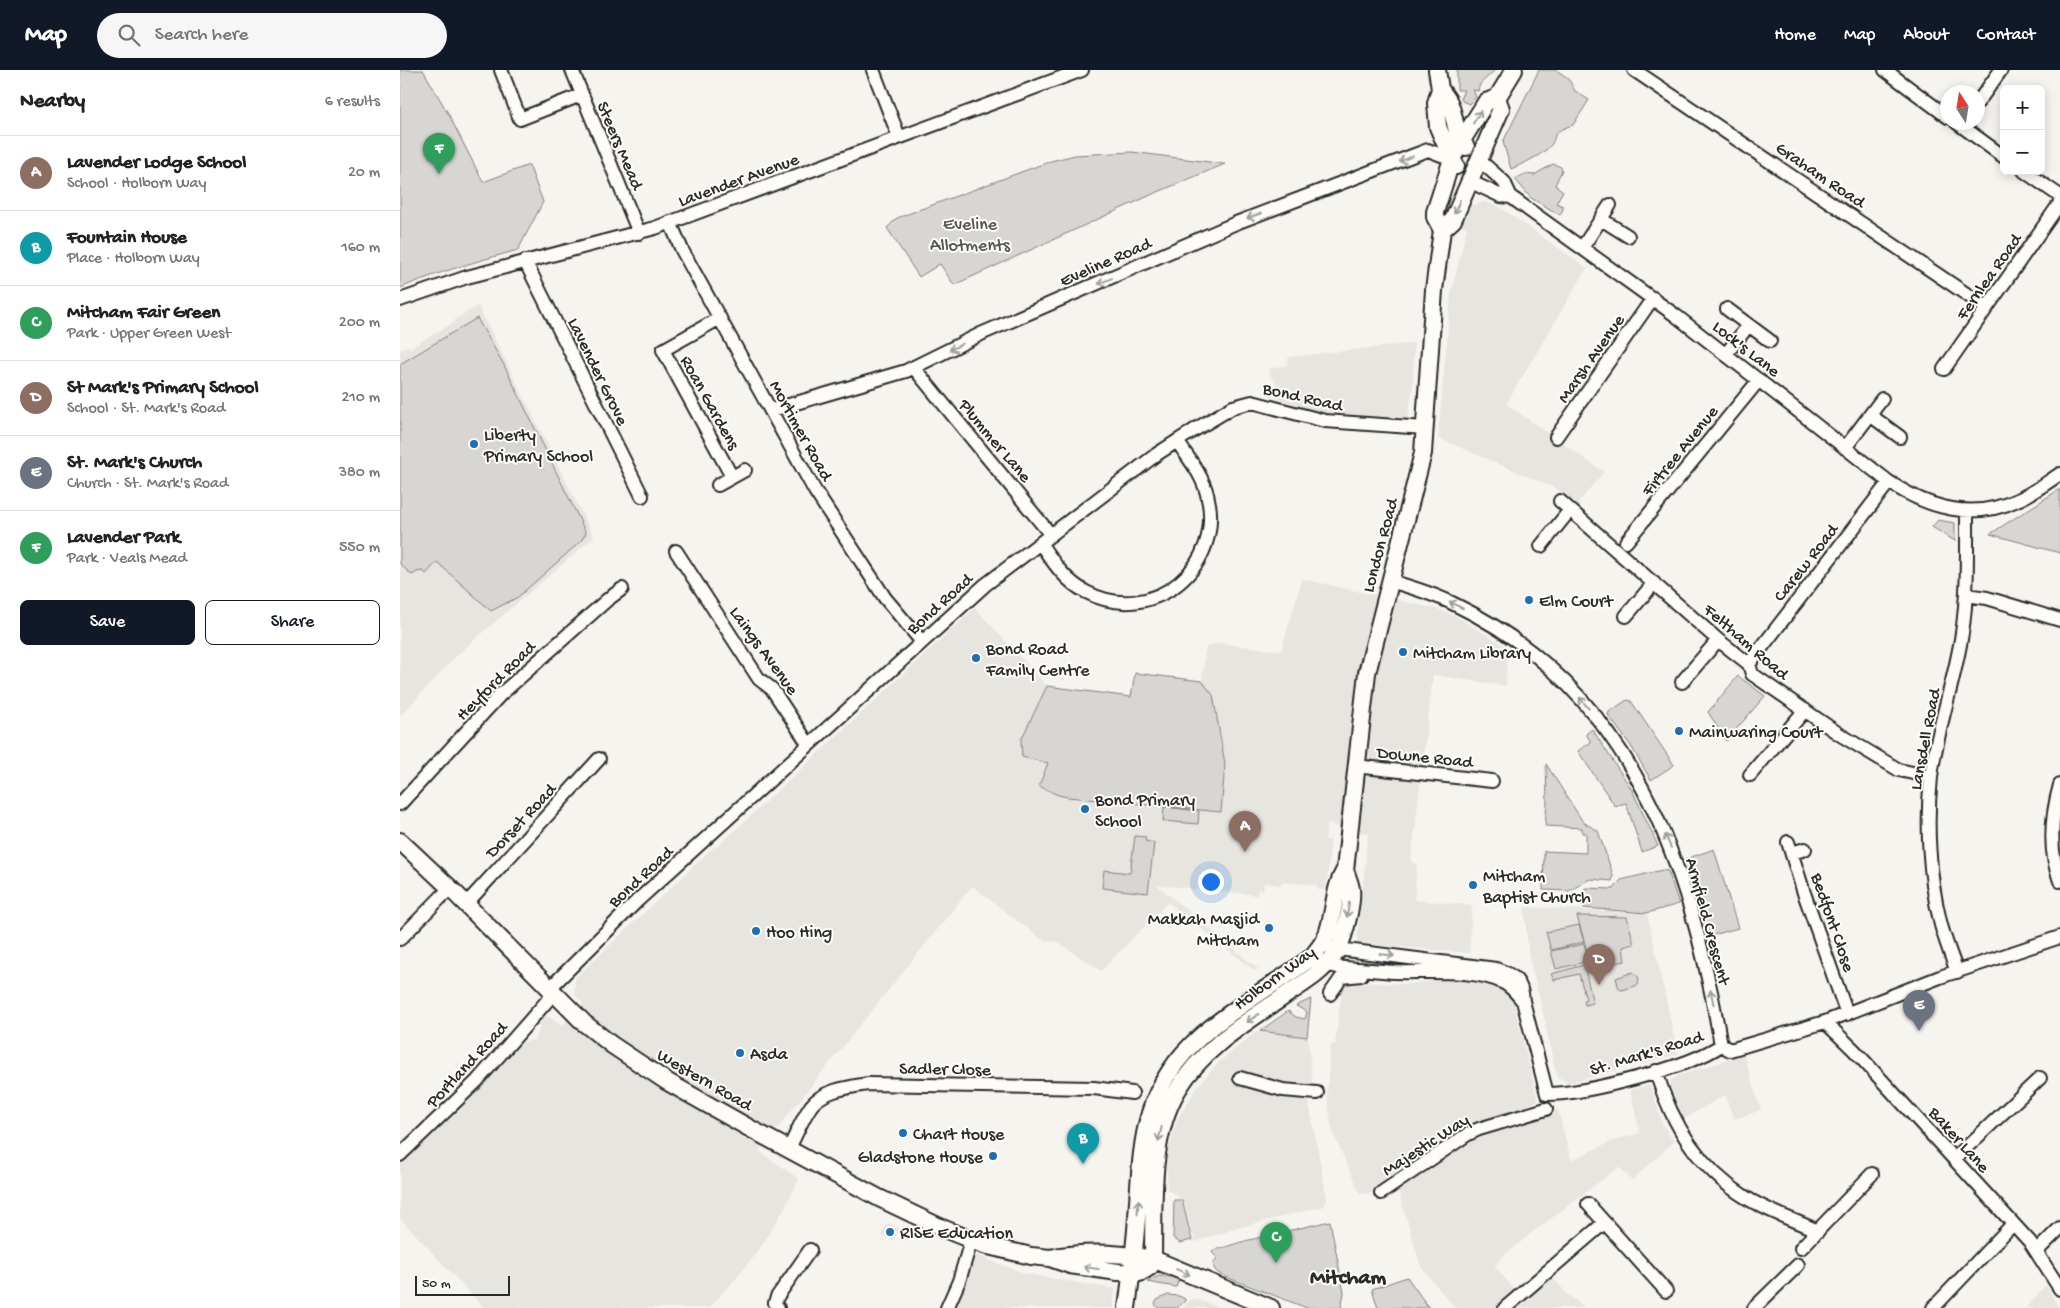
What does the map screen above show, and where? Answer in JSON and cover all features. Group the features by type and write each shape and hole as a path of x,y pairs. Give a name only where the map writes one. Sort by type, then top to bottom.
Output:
{"main road":[{"path":"1437,70 1440,89 1436,103 1438,127 1452,159 1469,181"},
{"path":"1497,98 1514,70"},
{"path":"1440,89 1449,102 1461,142 1478,159"},
{"name":"London Road","path":"1345,870 1355,766 1367,672 1421,466 1434,290 1442,230 1435,217 1435,212 1452,159 1461,142 1486,102 1497,98 1501,109 1453,220 1442,230"},
{"name":"Western Road","path":"400,841 450,888 584,1024 634,1060 682,1090 879,1198 971,1241 999,1250 1050,1258 1070,1265 1133,1273"},
{"name":"Holborn Way","path":"1127,1308 1133,1273 1145,1128 1161,1086 1176,1063 1201,1036 1318,950 1328,933 1338,882 1345,870"},
{"name":"Holborn Way","path":"1153,1259 1156,1164 1160,1132 1171,1102 1178,1088 1197,1063 1215,1046 1316,975 1338,950 1346,926 1351,890 1345,870"},
{"name":"Western Road","path":"1050,1258 1082,1253 1153,1259 1271,1308"},
{"path":"1133,1273 1150,1267 1153,1259"}],"street":[{"path":"501,70 520,119 581,95"},
{"name":"Steers Mead","path":"572,70 639,233"},
{"path":"873,70 898,137"},
{"name":"Lavender Avenue","path":"400,300 467,277 639,233 1082,70"},
{"name":"Graham Road","path":"1634,70 1987,308"},
{"path":"1885,70 1940,111"},
{"path":"1985,92 2001,70"},
{"path":"1968,130 2000,153"},
{"name":"Eveline Road","path":"772,410 859,386 914,368 983,333 1236,222 1428,150 1452,159"},
{"name":"Lock's Lane","path":"1478,159 1504,182 1511,197 1653,298 1889,482 1911,496 1926,503 1950,509 1967,511 1987,510 2022,498 2060,474"},
{"path":"2030,175 2060,196"},
{"name":"Lock's Lane","path":"1469,181 1501,196 1511,197"},
{"name":"Fernlea Road","path":"1944,369 2060,203"},
{"path":"1582,248 1610,205"},
{"path":"1601,219 1628,236"},
{"name":"Mortimer Road","path":"670,222 682,250 820,498 885,598 922,642"},
{"name":"Lavender Grove","path":"525,261 642,496"},
{"name":"Marsh Avenue","path":"1556,437 1653,298"},
{"path":"1727,309 1770,341"},
{"name":"Roan Gardens","path":"720,318 663,350 732,477"},
{"path":"1726,354 1748,326"},
{"name":"Plummer Lane","path":"914,368 1051,535"},
{"name":"Firtree Avenue","path":"1626,542 1760,380"},
{"path":"1845,448 1882,399"},
{"name":"Bond Road","path":"551,991 637,901 985,585 1177,441 1233,406 1247,402 1263,404 1291,414 1325,422 1425,428"},
{"path":"1870,415 1900,436"},
{"path":"1040,543 1068,580 1100,598 1121,602 1145,600 1168,592 1191,572 1200,559 1208,539 1211,522 1209,503 1204,485 1177,441"},
{"name":"Roan Gardens","path":"718,485 745,470"},
{"name":"Carew Road","path":"1749,664 1889,482"},
{"name":"Feltham Road","path":"1560,501 1718,640 1749,664 1752,674 1839,734 1899,770 1931,777"},
{"path":"1542,546 1570,510"},
{"name":"Lansdell Road","path":"1957,972 1941,923 1933,878 1930,852 1931,777 1956,667 1966,595 1967,511"},
{"name":"Laings Avenue","path":"676,551 759,679 772,689 809,745"},
{"name":"Armfield Crescent","path":"1390,581 1453,603 1502,631 1527,648 1558,675 1606,730 1625,757 1649,798 1676,860 1700,939 1721,1045"},
{"path":"1626,616 1654,583"},
{"name":"Heyford Road","path":"400,804 518,678 622,589"},
{"path":"1966,595 1988,598 2060,620"},
{"path":"1682,682 1718,640"},
{"path":"1750,774 1805,710"},
{"name":"Dorset Road","path":"466,904 600,759"},
{"name":"Downe Road","path":"1355,766 1492,781"},
{"path":"2060,785 2054,811 2052,838 2054,863 2060,880"},
{"name":"Bedfont Close","path":"1805,849 1790,847 1847,1014"},
{"path":"400,939 450,888"},
{"name":"St. Mark's Road","path":"1338,950 1496,969 1510,973 1520,983 1523,990 1523,1001 1547,1094 1572,1092 1656,1071 1698,1058 1721,1045 1730,1050 1825,1022 1957,972 2060,937"},
{"path":"1338,950 1328,948 1318,950 1321,960 1327,964 1393,972 1444,973 1490,978 1503,982 1514,990 1523,1001"},
{"path":"1330,994 1342,978 1350,975 1415,977 1444,973"},
{"name":"Portland Road","path":"400,1155 477,1081 551,991"},
{"name":"Baker Lane","path":"1825,1022 1854,1050 1954,1158 2037,1251 2060,1288"},
{"path":"1656,1071 1676,1122 1693,1150 1704,1163 1745,1196 1818,1231"},
{"path":"1240,1078 1283,1090 1317,1093"},
{"path":"1954,1158 2040,1078"},
{"name":"Sadler Close","path":"789,1148 811,1106 826,1094 853,1086 868,1084 1094,1088 1132,1094"},
{"name":"Majestic Way","path":"1381,1193 1468,1134 1546,1109"},
{"path":"1801,1248 1872,1174"},
{"path":"1588,1204 1666,1291"},
{"path":"1505,1308 1604,1222"},
{"path":"1933,1308 2013,1224"},
{"path":"2037,1251 2060,1228"},
{"path":"948,1308 959,1281 971,1241"},
{"path":"778,1308 776,1303 777,1297 810,1250"},
{"path":"1754,1308 1798,1265"}],"shaded area":[{"path":"1483,202 1498,206 1587,268 1506,404 1604,472 1577,504 1555,488 1438,438 1451,294 1467,227 1460,225 1468,207"},
{"name":"Liberty Primary School","path":"478,306 594,537 460,652 400,716 400,350 408,346 410,348"},
{"path":"1414,343 1413,386 1408,418 1333,417 1294,407 1293,403 1277,399 1274,395 1276,383 1271,377 1269,369 1287,365 1289,357"},
{"path":"1302,579 1437,609 1455,616 1507,647 1506,686 1433,675 1411,862 1417,864 1414,900 1472,905 1469,953 1357,943 1368,834 1327,824 1325,840 1331,840 1326,890 1317,889 1318,885 1281,882 1281,885 1264,883 1263,891 1258,890 1257,895 1157,885 1258,969 1255,971 1168,902 1101,971 1058,942 1044,941 972,886 759,1151 799,1179 762,1245 740,1274 709,1308 484,1308 400,1218 400,1165 502,1065 520,1043 534,1040 538,1034 540,1023 545,1017 548,1016 562,1026 583,1003 575,995 575,978 715,846 717,847 975,608 1047,686 1131,697 1135,673 1202,681 1206,647 1219,643 1281,651"},
{"path":"1524,907 1647,913 1678,1054 1568,1083 1558,1077 1529,958"},
{"path":"1460,977 1491,983 1512,996 1538,1101 1466,1130 1370,1194 1360,1193 1332,1131 1327,1095 1330,1046 1335,1044 1343,982 1407,984"},
{"path":"1257,1031 1308,1037 1312,1081 1308,1098 1327,1199 1324,1206 1234,1229 1195,1242 1183,1200 1167,1189 1167,1154 1177,1120 1198,1086 1219,1062"},
{"path":"1744,1055 1761,1110 1734,1119 1725,1095 1684,1119 1670,1086 1671,1080 1680,1075"},
{"path":"1650,1085 1663,1125 1674,1142 1632,1180 1619,1167 1529,1235 1501,1258 1495,1266 1524,1302 1553,1278 1567,1294 1585,1308 1455,1308 1421,1267 1397,1186 1478,1133 1539,1119 1558,1109 1571,1160 1613,1141 1640,1133 1630,1090"},
{"name":"RISE Education","path":"887,1223 899,1229 893,1241 881,1235"},
{"path":"975,1255 1026,1274 1115,1289 1113,1308 954,1308"},
{"path":"2046,1285 2059,1308 2026,1308"},
{"path":"1193,1298 1220,1308 1182,1308"}],"green space":[{"path":"400,70 423,70 449,115 483,182 529,165 543,202 518,250 443,272 400,288"},
{"path":"1457,70 1495,70 1480,84 1478,91 1473,90 1476,97 1469,104 1462,101 1461,97 1464,90 1457,90"},
{"path":"1539,70 1556,70 1568,78 1575,91 1589,100 1573,125 1557,133 1553,142 1546,150 1511,169 1503,142"},
{"name":"Eveline Allotments","path":"1132,152 1225,164 1153,194 954,285 940,264 919,277 887,228 897,218 1051,161 1075,155"},
{"path":"1553,164 1561,167 1562,170 1555,185 1563,191 1556,203 1563,206 1560,215 1531,198 1515,179 1525,174 1534,175"},
{"name":"Liberty Primary School","path":"477,318 504,365 586,533 581,541 518,597 491,611 437,562 426,574 423,571 412,575 400,564 400,364"},
{"path":"2060,489 2060,553 1990,534"},
{"path":"1938,520 1955,523 1955,541 1932,527"},
{"path":"1135,673 1202,681 1213,695 1225,764 1221,812 1068,797 1058,795 1039,786 1048,763 1022,757 1021,740 1047,686 1131,697"},
{"path":"1738,676 1765,696 1726,741 1708,712"},
{"path":"1627,700 1631,701 1674,765 1651,780 1631,746 1608,715 1609,712"},
{"path":"1592,729 1632,790 1658,846 1642,852 1626,803 1615,806 1578,751 1591,742 1586,734"},
{"path":"1546,764 1583,822 1598,831 1613,875 1612,881 1590,879 1569,891 1543,890 1544,851 1586,853 1586,833 1582,833 1582,828 1545,826 1547,802"},
{"path":"1164,807 1199,811 1198,824 1163,821"},
{"path":"1135,836 1146,837 1145,841 1154,843 1148,893 1102,888 1104,870 1130,873"},
{"path":"1714,849 1738,928 1710,936 1686,859"},
{"path":"1662,870 1668,871 1679,904 1647,913 1584,908 1585,888 1614,889 1621,880"},
{"path":"1577,916 1627,917 1634,944 1623,947 1625,961 1592,968"},
{"path":"1579,925 1584,942 1551,950 1546,932"},
{"path":"1584,944 1589,961 1556,969 1551,951"},
{"path":"1584,965 1593,1003 1585,1005 1584,1000 1586,999 1579,974 1554,980 1551,974"},
{"path":"1633,972 1639,978 1638,985 1623,990 1619,989 1616,978"},
{"path":"1311,999 1307,1037 1260,1031 1288,1011 1296,1017 1305,1019 1307,1012 1296,1006"},
{"path":"1174,1200 1182,1200 1192,1240 1180,1243 1173,1238"},
{"path":"1330,1221 1344,1293 1341,1308 1307,1308 1226,1277 1218,1273 1214,1268 1214,1262 1217,1258 1212,1252 1215,1250"},
{"path":"1159,1276 1179,1279 1176,1287 1147,1282"},
{"path":"1407,1277 1429,1308 1378,1308 1372,1289"},
{"path":"1168,1295 1179,1296 1185,1299 1185,1301 1177,1308 1158,1308 1155,1304 1157,1300"}],"place":[{"name":"Lavender Park","path":"439,174"},
{"name":"Liberty Primary School","path":"474,444"},
{"name":"Elm Court","path":"1529,600"},
{"name":"Mitcham Library","path":"1403,652"},
{"name":"Bond Road Family Centre","path":"976,658"},
{"name":"Mainwaring Court","path":"1679,731"},
{"name":"Bond Primary School","path":"1085,809"},
{"name":"Lavender Lodge School","path":"1245,852"},
{"name":"Mitcham Baptist Church","path":"1473,885"},
{"name":"Makkah Masjid Mitcham","path":"1269,928"},
{"name":"Hoo Hing","path":"756,931"},
{"name":"St Mark's Primary School","path":"1599,985"},
{"name":"St. Mark's Church","path":"1919,1031"},
{"name":"Asda","path":"740,1053"},
{"name":"Chart House","path":"903,1133"},
{"name":"Gladstone House","path":"993,1156"},
{"name":"Fountain House","path":"1083,1164"},
{"name":"RISE Education","path":"890,1232"},
{"name":"Mitcham Fair Green","path":"1276,1263"}],"district":[{"name":"Mitcham","path":"1348,1275"}]}
